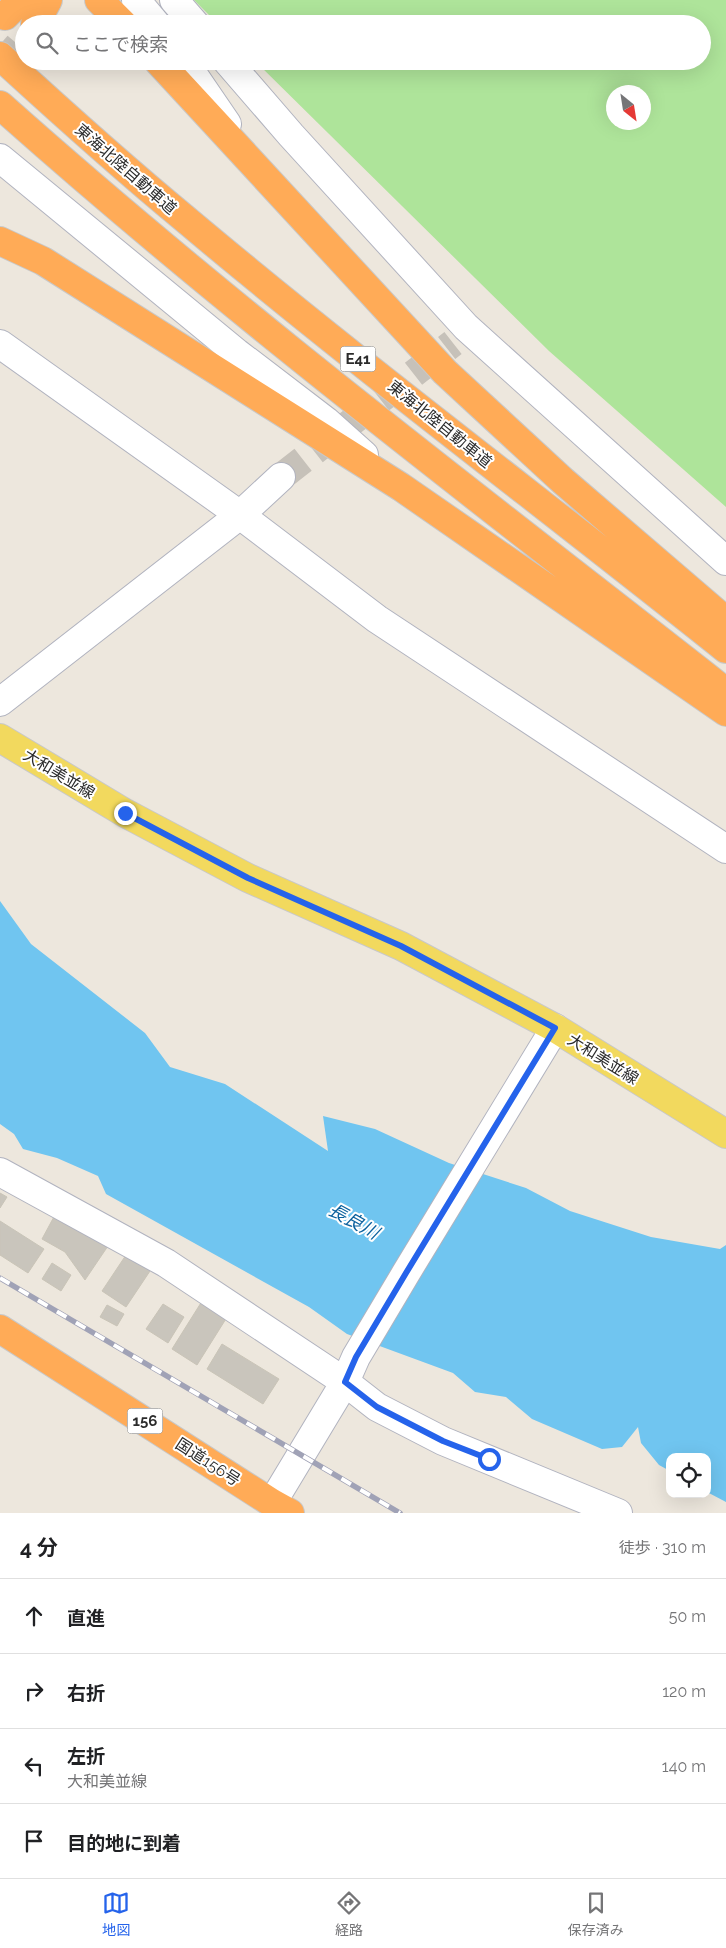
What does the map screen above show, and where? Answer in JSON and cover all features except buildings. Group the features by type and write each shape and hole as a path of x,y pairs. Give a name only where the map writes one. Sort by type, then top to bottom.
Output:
{"highway":[{"path":"40,15 48,0"},
{"path":"99,0 114,15"},
{"name":"東海北陸自動車道","path":"0,56 15,70"},
{"name":"東海北陸自動車道","path":"15,70 184,219 514,483 726,649"},
{"path":"166,70 445,372 563,481 726,621"},
{"name":"E41","path":"0,104 77,174 181,261 473,496 726,692"},
{"path":"0,241 43,261 401,487 726,712"},
{"name":"国道156号","path":"0,1329 276,1510"}],"main road":[{"name":"大和美並線","path":"0,738 142,823 248,878 401,946 555,1028 726,1134"}],"street":[{"path":"136,0 148,15"},
{"path":"174,0 186,15"},
{"path":"190,70 266,180"},
{"path":"235,70 460,335 726,561"},
{"path":"0,158 236,353 326,421 401,487"},
{"path":"0,344 240,515 377,619 726,849"},
{"path":"0,702 240,515 281,477"},
{"path":"276,1510 345,1382 356,1357 540,1056 555,1028"},
{"path":"0,1172 166,1263 345,1382 377,1407 443,1441 618,1513"}],"green space":[{"path":"194,0 726,0 726,507 549,351 264,70 711,70 711,15 209,15"}],"water":[{"name":"長良川","path":"0,901 31,944 145,1033 170,1067 225,1084 328,1151 323,1116 375,1129 449,1163 526,1188 570,1211 651,1237 720,1249 726,1245 726,1502 711,1494 711,1453 666,1453 666,1469 659,1465 641,1443 638,1427 622,1447 602,1449 532,1419 506,1397 475,1392 453,1373 347,1334 309,1307 106,1194 98,1176 57,1158 23,1149 14,1134 0,1124"}],"tunnel":[{"path":"0,66 15,48"},
{"path":"281,477 453,343"}],"railway":[{"path":"0,1278 400,1513"}],"route":[{"path":"125,813 248,878 401,946 555,1028 540,1056 356,1357 345,1382 377,1407 443,1441 489,1459"}]}
